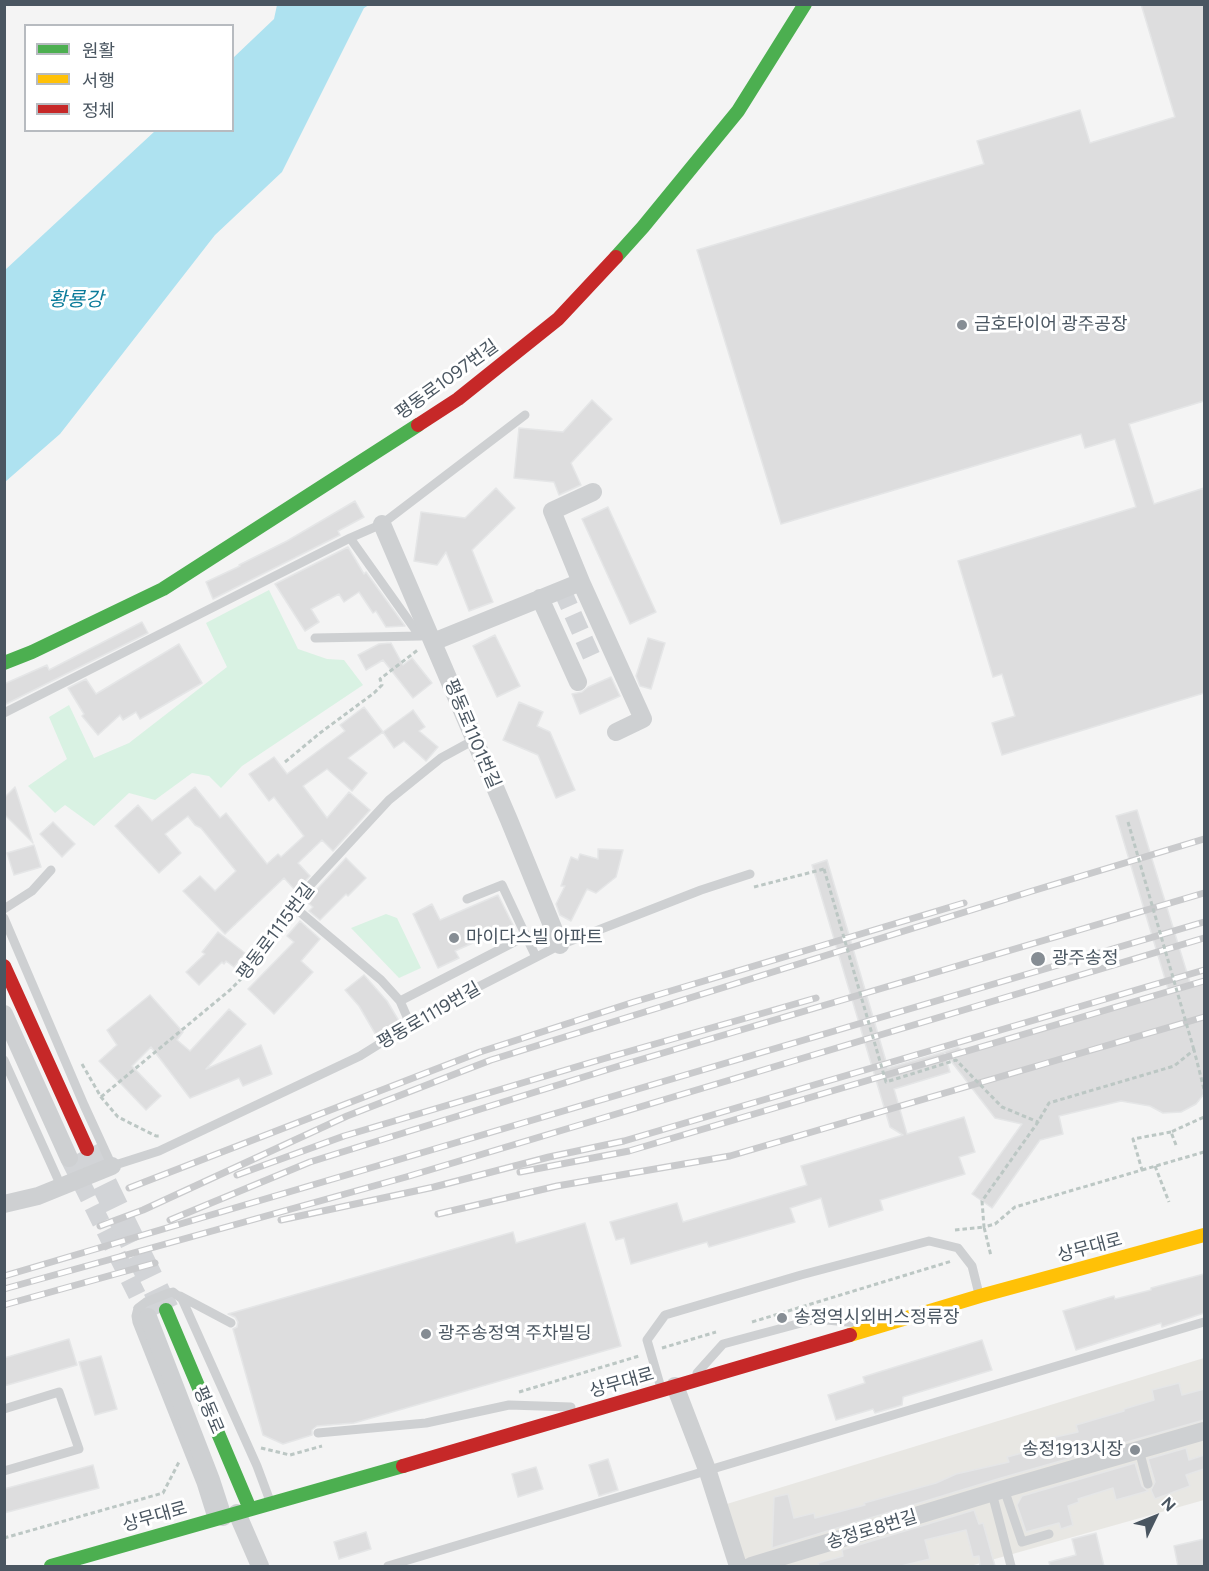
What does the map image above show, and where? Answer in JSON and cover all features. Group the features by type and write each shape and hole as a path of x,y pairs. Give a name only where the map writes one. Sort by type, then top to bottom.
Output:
{"street":[{"name":"평동로1097번길","path":"4,663 32,652 163,589 458,399 558,319 644,227 738,111 805,4"},
{"path":"593,492 552,511 581,582 643,719 616,732"},
{"name":"평동로1101번길","path":"382,524 428,639 509,820 560,945"},
{"path":"428,639 581,582"},
{"path":"540,598 578,682"},
{"path":"4,966 87,1149"},
{"path":"4,1014 69,1158"},
{"path":"4,1204 38,1196 112,1166"},
{"name":"상무대로","path":"51,1566 271,1504 980,1296 1204,1235"},
{"name":"평동로","path":"166,1310 231,1515"},
{"name":"평동로","path":"148,1317 211,1480 231,1515"},
{"path":"675,1386 708,1472 738,1566"},
{"name":"송정로8번길","path":"751,1566 1204,1431"},
{"path":"231,1515 260,1566"}],"lane":[{"path":"4,713 382,524 525,415"},
{"path":"350,538 428,639"},
{"path":"315,638 428,639"},
{"name":"평동로1115번길","path":"268,945 274,931 294,908 302,894 389,800 441,758 474,740"},
{"path":"4,909 32,891 51,870"},
{"name":"평동로1119번길","path":"112,1166 159,1151 360,1056 437,1008 560,945 750,874"},
{"path":"467,899 502,885 536,957"},
{"path":"294,908 381,980 399,1001 411,1026"},
{"path":"4,918 112,1166"},
{"path":"399,1001 526,936"},
{"path":"4,1060 61,1186"},
{"path":"881,1325 816,1319 723,1344 675,1386 650,1352 647,1340 665,1315 801,1275 929,1241 945,1243 958,1248 972,1266 980,1296"},
{"path":"231,1323 173,1293 156,1298 138,1308 136,1316 201,1483 231,1515"},
{"path":"180,1296 252,1456 271,1504"},
{"path":"388,1566 1204,1322"},
{"path":"4,1409 59,1392 79,1449 4,1471"},
{"path":"318,1433 426,1423 509,1405 600,1408"},
{"path":"1139,1450 1148,1484"},
{"path":"998,1491 1022,1542 1049,1534"},
{"path":"998,1491 1011,1566"}],"path":[{"path":"285,762 320,733 361,704 382,685 380,679 428,639"},
{"path":"1128,822 1204,1089"},
{"path":"733,880 750,888 824,869 886,1082 956,1060 1002,1107 1038,1122"},
{"name":"평동로1115번길","path":"102,1097 230,990 255,965 268,945"},
{"path":"991,1256 984,1227 982,1201 1049,1103 1174,1066 1194,1050"},
{"path":"81,1062 102,1097 118,1117 156,1136 177,1134 189,1137"},
{"path":"1142,1170 1133,1139 1171,1132 1204,1117"},
{"path":"1171,1132 1176,1145"},
{"path":"955,1230 995,1224 1015,1207 1204,1152"},
{"path":"1155,1166 1169,1202"},
{"path":"742,1324 954,1261"},
{"path":"523,1391 719,1331"},
{"path":"4,1539 163,1492 182,1456"}],"shaded area":[{"name":"송정1913시장","path":"1204,1358 1204,1500 970,1566 733,1566 717,1507"}],"green space":[{"path":"269,590 298,649 327,659 344,660 363,685 242,766 221,788 209,776 192,773 155,800 129,793 94,826 65,805 55,813 28,786 67,759 49,717 69,705 94,758 129,743 227,667 206,623"},
{"path":"386,914 397,918 421,968 399,978 351,928"}],"water":[{"name":"황룡강","path":"277,5 369,5 364,8 282,172 215,235 60,434 5,482 5,270 154,132 234,132 234,57 274,19"}],"building":[{"name":"금호타이어 광주공장","path":"1141,4 1204,4 1204,401 1129,424 1154,504 1204,488 1204,693 1002,755 992,723 1015,716 1002,674 993,677 958,561 1136,507 1115,439 1085,448 1081,434 781,524 697,250 984,164 977,141 1080,110 1090,143 1175,117"},
{"path":"592,400 612,419 571,463 581,485 559,495 554,482 514,478 519,428 563,432"},
{"path":"496,488 515,508 472,550 493,602 469,611 446,552 437,565 414,561 421,512 465,518"},
{"path":"355,501 364,517 338,531 340,535 213,599 206,582 287,541"},
{"path":"608,507 656,612 630,624 582,519"},
{"path":"348,547 364,574 366,572 405,626 386,627 376,611 373,613 359,592 344,602 339,594 311,609 319,622 305,631 275,584"},
{"path":"142,622 148,633 4,705 4,684 47,665 49,670"},
{"path":"495,635 520,686 497,697 473,646"},
{"path":"648,638 665,643 651,689 640,686 636,676"},
{"path":"391,643 403,665 412,658 432,683 413,698 383,660 366,670 358,655 379,644"},
{"path":"179,644 202,683 140,719 136,712 123,720 120,715 98,735 82,716 84,714 68,688 86,679 96,694"},
{"path":"611,677 620,696 580,714 572,694 582,692"},
{"path":"519,702 543,712 537,726 550,732 575,790 556,798 538,755 503,740"},
{"path":"364,707 383,732 348,758 367,773 352,791 327,769 303,786 327,818 349,792 370,810 333,851 322,840 298,863 310,876 296,891 284,878 225,934 183,891 200,876 215,891 236,871 201,828 195,825 188,816 165,834 181,853 159,873 115,826 138,805 152,821 195,787 220,818 226,813 267,864 278,854 281,857 304,836 274,797 269,801 249,774 274,757 287,774 345,731 340,725"},
{"path":"413,710 425,727 419,731 438,747 426,761 404,741 394,748 383,732"},
{"path":"15,787 33,843 4,814 4,798"},
{"path":"1137,810 1191,986 1204,982 1204,1094 1196,1104 1181,1112 1163,1113 1150,1106 1121,1101 1059,1116 1063,1134 1040,1140 992,1208 972,1194 1022,1124 995,1118 944,1052 958,1047 964,1051 1169,992 1116,816"},
{"path":"53,822 75,844 62,857 40,834"},
{"path":"34,845 41,867 14,875 7,853"},
{"path":"598,849 623,850 616,877 596,893 587,889 571,921 560,915 556,904 565,886 561,886 571,857 578,860 580,854 598,859"},
{"path":"346,858 366,878 320,920 309,911 313,907 306,901"},
{"path":"827,860 888,1068 944,1052 950,1072 894,1089 907,1134 964,1117 975,1152 959,1157 965,1174 880,1200 883,1210 829,1227 821,1198 790,1208 795,1222 709,1247 707,1242 631,1264 624,1238 616,1240 610,1222 677,1203 683,1222 807,1185 801,1166 903,1135 890,1127 812,865"},
{"name":"마이다스빌 아파트","path":"498,895 513,925 455,951 459,958 438,968 413,914 432,904 440,920"},
{"path":"300,921 320,939 301,961 313,972 274,1014 248,989 294,942 287,936"},
{"path":"218,932 245,953 234,967 226,961 224,964 222,962 199,985 186,972 205,954 202,952"},
{"path":"364,975 387,1001 399,1021 376,1035 359,1006 345,990"},
{"path":"150,995 183,1032 177,1040 190,1051 229,1009 246,1024 206,1069 261,1045 272,1074 243,1086 239,1078 190,1098 151,1047 132,1066 161,1096 146,1110 99,1061 117,1045 107,1030"},
{"name":"광주송정역 주차빌딩","path":"585,1223 621,1346 354,1423 317,1426 312,1430 312,1435 283,1444 263,1435 233,1329 237,1327 238,1322 235,1317 228,1314 513,1232 516,1243"},
{"path":"1204,1274 1204,1313 1162,1327 1161,1323 1076,1350 1063,1311 1114,1296 1115,1299 1151,1290 1151,1288"},
{"path":"69,1339 77,1365 4,1386 4,1358"},
{"path":"982,1340 992,1370 903,1397 902,1405 875,1413 873,1409 836,1420 828,1395 865,1383 863,1377"},
{"path":"101,1356 117,1409 95,1415 79,1362"},
{"path":"1179,1383 1182,1395 1204,1389 1204,1420 1001,1478 772,1548 774,1497 788,1494 794,1518 814,1513 815,1518 865,1505 864,1503 936,1483 956,1474 1009,1462 1007,1457 1052,1445 1051,1438 1078,1432 1076,1425 1154,1400 1152,1390"},
{"path":"1186,1448 1189,1460 1204,1455 1204,1469 1186,1475 1190,1486 1155,1499 1151,1490 1155,1482 1148,1459"},
{"path":"608,1459 618,1490 599,1496 589,1465"},
{"path":"1135,1463 1142,1486 1148,1491 1116,1500 1113,1488 1078,1499 1079,1502 1068,1506 1073,1525 1061,1529 1059,1523 1026,1532 1017,1505 1022,1496"},
{"path":"93,1465 99,1488 4,1513 4,1489"},
{"path":"536,1467 543,1489 518,1497 512,1474"},
{"path":"974,1510 979,1524 983,1523 995,1566 980,1566 979,1556 973,1557 966,1530 925,1540 930,1559 901,1566 819,1566 818,1563 843,1556 842,1550"},
{"path":"366,1532 371,1549 339,1559 334,1542"},
{"path":"1096,1533 1104,1566 1050,1566 1049,1562 1076,1555 1072,1539"},
{"path":"1204,1539 1204,1566 1178,1566 1174,1546"}],"tunnel":[{"path":"562,590 595,664"},
{"path":"87,1149 166,1310"},
{"path":"69,1158 148,1317"}],"railway":[{"path":"100,1226 143,1210 347,1116 491,1060 1204,839"},
{"path":"170,1220 310,1162 619,1066 1204,893"},
{"path":"129,1188 480,1052 634,1002 964,903"},
{"path":"4,1276 1204,922"},
{"path":"4,1289 406,1177 1204,938"},
{"path":"281,1220 434,1187 549,1157 624,1141 1204,970"},
{"path":"520,1172 629,1151 1204,981"},
{"path":"237,1175 344,1136 816,998"},
{"path":"438,1214 557,1186 730,1156 1204,1017"},
{"path":"4,1305 155,1263"}],"traffic: fast":[{"path":"616,257 738,111 805,4"},
{"path":"4,663 32,652 163,589 418,425"},
{"path":"166,1310 250,1509"},
{"path":"51,1566 403,1466"}],"traffic: slow":[{"path":"850,1335 980,1296 1204,1235"}],"traffic: jam":[{"path":"418,425 458,399 558,319 616,257"},
{"path":"4,966 87,1149"},
{"path":"403,1466 850,1335"}],"place":[{"name":"금호타이어 광주공장","path":"962,325"},
{"name":"마이다스빌 아파트","path":"454,938"},
{"name":"광주송정","path":"1038,959"},
{"name":"송정역시외버스정류장","path":"782,1318"},
{"name":"광주송정역 주차빌딩","path":"426,1334"},
{"name":"송정1913시장","path":"1135,1450"}]}
